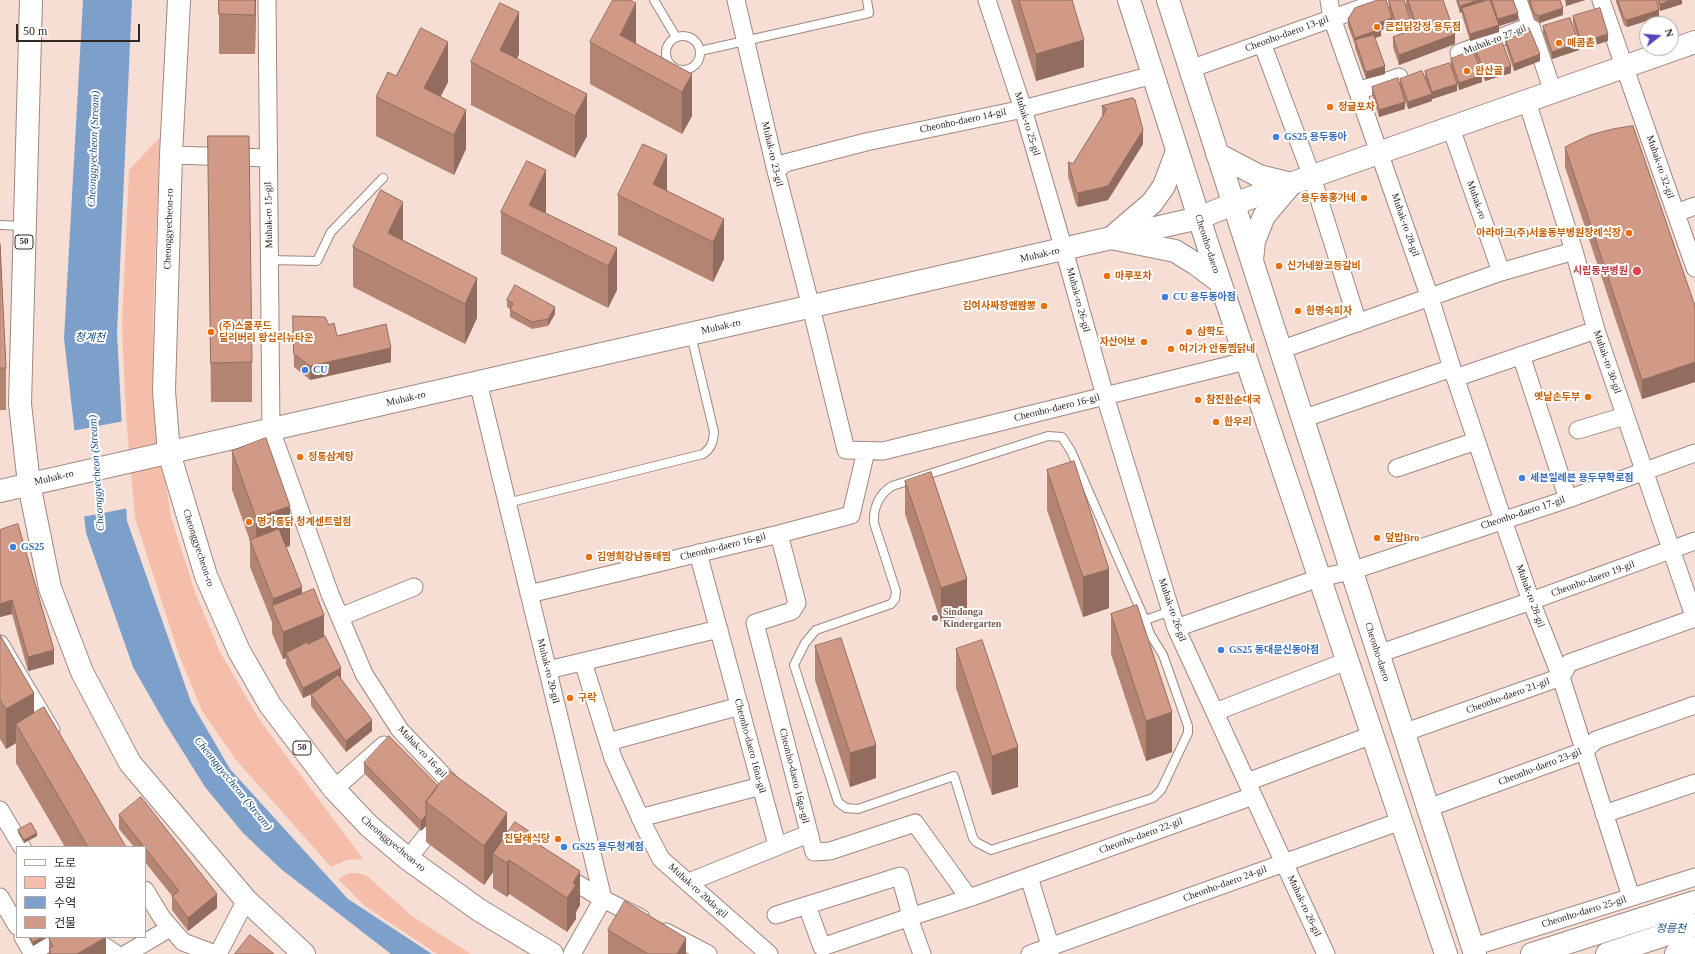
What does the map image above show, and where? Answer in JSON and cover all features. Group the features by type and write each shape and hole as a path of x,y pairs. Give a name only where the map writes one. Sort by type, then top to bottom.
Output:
{"main road":[{"name":"50","path":"31,0 20,404 29,484 50,588 82,672 130,763 246,900 304,954"},
{"name":"Cheonggyecheon-ro","path":"179,0 171,155 164,392 160,455 206,576 239,651 270,705 334,789 369,826 408,859 479,910 552,954"},
{"name":"Cheonho-daero","path":"1129,0 1246,361 1446,954"},
{"name":"Cheonho-daero","path":"1168,0 1474,951"},
{"name":"Muhak-ro","path":"0,492 29,484 1064,250 1199,218 1233,204 1695,42"},
{"path":"1177,151 1164,186 1152,203 1120,236 1175,251 1196,264 1220,282"},
{"path":"1217,154 1259,176 1291,184 1264,216 1254,241 1252,263"},
{"path":"1532,954 1695,902"},
{"path":"1607,954 1695,925"},
{"path":"1676,954 1695,948"}],"street":[{"name":"Muhak-ro 15-gil","path":"267,0 272,430"},
{"name":"Muhak-ro 23-gil","path":"736,0 776,171 811,307"},
{"name":"Muhak-ro 25-gil","path":"987,0 1023,109 1064,250"},
{"path":"1328,0 1332,18 1380,153"},
{"name":"Cheonho-daero 13-gil","path":"1190,69 1384,0"},
{"path":"1522,0 1553,92"},
{"path":"1601,0 1624,66"},
{"name":"Muhak-ro 27-gil","path":"1459,53 1531,26"},
{"path":"1262,43 1312,177 1358,323"},
{"name":"Muhak-ro 32-gil","path":"1624,66 1695,268"},
{"name":"Cheonho-daero 14-gil","path":"776,171 785,163 866,142 1023,109 1153,75"},
{"path":"1358,91 1399,78"},
{"name":"Muhak-ro 30-gil","path":"1527,101 1574,251 1596,330 1695,618"},
{"name":"Muhak-ro","path":"1451,128 1501,272"},
{"name":"Muhak-ro 28-gil","path":"1380,153 1430,298 1453,373 1503,520 1531,601 1561,677 1631,897"},
{"path":"171,155 268,158"},
{"path":"1676,213 1695,206"},
{"name":"Muhak-ro 26-gil","path":"1064,250 1105,396 1176,628 1326,954"},
{"path":"1280,350 1501,272 1574,251"},
{"name":"Cheonho-daero 16-gil","path":"811,307 846,450 883,451 1246,361"},
{"path":"1302,419 1453,373 1521,355 1596,330"},
{"path":"1521,355 1568,499"},
{"name":"Muhak-ro 20-gil","path":"478,382 603,899"},
{"path":"1578,430 1625,416"},
{"name":"Muhak-ro 16-gil","path":"272,430 340,617 364,674 400,730 466,798 408,859"},
{"path":"1397,468 1476,441"},
{"name":"Cheonho-daero 16-gil","path":"529,594 852,515 866,451"},
{"name":"Cheonho-daero 17-gil","path":"1319,578 1351,571 1568,499 1695,453"},
{"name":"Cheonho-daero 16ga-gil","path":"779,534 797,603 792,611 755,623 808,834 814,852 830,852 915,823 969,898"},
{"name":"Cheonho-daero 19-gil","path":"1378,654 1695,542"},
{"name":"Cheonho-daero 16na-gil","path":"698,553 777,845"},
{"path":"1176,628 1319,578"},
{"path":"340,617 414,587"},
{"name":"Cheonho-daero 21-gil","path":"1403,733 1561,677 1569,663 1695,618"},
{"path":"548,670 719,629"},
{"path":"0,644 60,746"},
{"path":"1215,712 1347,661"},
{"name":"Muhak-ro 20da-gil","path":"583,662 613,758 640,818 661,859 689,882 769,954"},
{"name":"Cheonho-daero 23-gil","path":"1428,808 1584,751 1596,740 1695,705"},
{"path":"608,742 740,706"},
{"path":"334,789 400,730"},
{"name":"Cheonho-daero 22-gil","path":"807,906 822,948 1029,877 1250,789 1372,735"},
{"path":"1604,814 1695,783"},
{"path":"640,818 761,786"},
{"path":"0,810 21,846"},
{"name":"Cheonho-daero 24-gil","path":"1030,954 1050,950 1401,821"},
{"path":"689,882 777,845 808,834"},
{"path":"547,865 603,899 708,954"},
{"path":"776,915 900,876 911,924 922,954"},
{"path":"1029,877 1050,950"},
{"name":"Cheonho-daero 25-gil","path":"1474,951 1631,897 1695,877"},
{"path":"146,892 162,918 183,942 217,954 246,900"},
{"path":"0,897 16,924"},
{"path":"572,954 603,899"},
{"path":"126,954 170,928"},
{"path":"24,938 34,954 62,938"},
{"path":"92,938 116,954"}],"lane":[{"path":"654,0 676,38"},
{"path":"700,50 869,13 867,0"},
{"path":"688,37 693,40 700,50 699,60 692,68 687,70 676,70 668,62 666,51 667,46 676,38 688,37"},
{"path":"270,260 317,261 331,232 383,178"},
{"path":"0,226 24,226"},
{"path":"507,503 703,454 709,450 712,446 714,432 691,334"},
{"path":"1048,436 1062,437 1071,450 1145,620 1150,634 1163,655 1188,726 1188,733 1157,795 1153,798 991,850 976,842 973,838 954,776 858,809 846,808 838,802 794,665 805,643 816,630 891,604 896,600 896,591 874,523 874,514 878,500 887,489 1048,436"},
{"path":"1145,620 1171,611"}],"green space":[{"path":"160,137 153,319 154,409 171,517 195,592 219,650 259,719 363,859 347,860 331,867 236,760 202,711 179,655 135,518 126,417 122,324 129,170"},
{"path":"349,873 358,873 367,876 412,916 471,954 437,954 365,906 338,879"}],"water":[{"name":"청계천","path":"83,0 132,0 117,333 127,521 191,702 230,769 348,899 432,954 391,954 281,869 243,833 205,787 165,723 133,667 86,533 64,338"}],"pier":[{"path":"124,421 129,508 82,517 72,431"}],"building":[{"path":"219,0 255,0 255,15 219,14"},
{"path":"613,0 630,0 636,3 620,35 692,74 682,92 590,42"},
{"path":"1019,0 1072,0 1084,40 1036,54"},
{"path":"1378,0 1386,0 1392,18 1379,23 1381,29 1355,38 1348,19 1355,8"},
{"path":"1389,0 1404,0 1410,20 1396,24"},
{"path":"1408,0 1443,0 1455,34 1399,55 1393,37 1417,28"},
{"path":"1458,0 1479,0 1460,6"},
{"path":"1490,0 1499,25 1470,34 1462,8"},
{"path":"1492,0 1513,0 1518,13 1498,19"},
{"path":"1530,0 1560,0 1563,8 1539,16 1534,13"},
{"path":"1618,0 1656,0 1659,10 1627,20 1624,18"},
{"path":"1659,0 1672,0 1660,4"},
{"path":"500,3 519,12 500,50 587,94 575,116 471,62"},
{"path":"1600,8 1608,34 1581,42 1573,16"},
{"path":"1570,18 1579,43 1552,52 1543,26"},
{"path":"421,28 448,42 424,88 466,110 454,135 376,97 388,72 396,76"},
{"path":"1529,28 1540,54 1514,64 1505,37"},
{"path":"1374,35 1385,66 1366,72 1355,40"},
{"path":"1501,39 1511,66 1485,74 1475,48"},
{"path":"1473,50 1482,75 1459,83 1451,59"},
{"path":"1450,63 1457,84 1432,92 1425,71"},
{"path":"1422,71 1432,94 1408,102 1400,79"},
{"path":"1398,78 1405,102 1379,110 1372,87"},
{"path":"1133,98 1135,100 1143,130 1108,186 1078,193 1076,191 1068,162 1073,164 1107,109 1102,106"},
{"name":"시립동부병원","path":"1633,126 1695,306 1695,362 1642,380 1565,147 1590,135"},
{"path":"208,136 249,136 252,362 211,363"},
{"path":"643,144 667,155 653,184 724,219 713,242 618,195"},
{"path":"527,161 546,170 529,205 617,248 608,266 501,212"},
{"path":"381,190 403,202 388,233 477,278 465,304 353,247"},
{"path":"0,244 6,368 0,368"},
{"path":"515,285 555,307 548,319 532,322 510,310 513,303 507,300"},
{"path":"293,316 325,317 329,325 334,323 337,336 386,324 391,348 310,366 294,354"},
{"path":"266,438 290,506 256,518 232,451"},
{"path":"1074,461 1109,569 1083,577 1047,470"},
{"path":"931,472 967,579 941,588 905,481"},
{"path":"18,524 54,650 28,657 12,600 0,604 0,530"},
{"path":"279,529 302,587 273,599 250,540"},
{"path":"314,589 324,615 283,632 272,606"},
{"path":"1137,605 1172,712 1146,721 1111,614"},
{"path":"0,635 34,693 6,709 0,700"},
{"path":"325,636 341,668 303,688 286,653 307,642 308,644"},
{"path":"841,638 876,745 850,753 815,646"},
{"path":"982,640 1018,747 992,756 956,649"},
{"path":"338,675 372,720 346,741 311,695"},
{"path":"44,707 125,846 87,846 16,724"},
{"path":"389,736 438,786 426,802 426,815 421,821 364,763"},
{"path":"449,771 507,813 484,846 426,802"},
{"path":"141,797 217,894 188,918 172,896 179,891 146,849 146,846 143,846 119,815"},
{"path":"515,822 538,837 535,842 580,871 573,883 576,885 567,898 509,860 507,863 493,854"},
{"path":"31,823 37,833 24,840 18,830"},
{"path":"625,901 686,938 677,954 648,954 608,930"},
{"path":"250,935 274,954 235,954"},
{"path":"31,938 40,938 33,942"},
{"path":"104,938 77,954 47,954 51,952 49,949 53,946 49,939"}],"place":[{"name":"큰집닭강정 용두점","path":"1377,27"},
{"name":"매콤촌","path":"1559,43"},
{"name":"완산골","path":"1467,71"},
{"name":"정글포차","path":"1330,107"},
{"name":"GS25 용두동아","path":"1276,137"},
{"name":"용두동홍가네","path":"1364,198"},
{"name":"아라마크(주)서울동부병원장례식장","path":"1629,233"},
{"name":"신가네왕코등갈비","path":"1279,266"},
{"name":"시립동부병원","path":"1637,271"},
{"name":"마루포차","path":"1107,276"},
{"name":"CU 용두동아점","path":"1165,297"},
{"name":"김여사짜장앤짬뽕","path":"1044,306"},
{"name":"한명숙피자","path":"1298,311"},
{"name":"(주)스쿨푸드 딜리버리 왕십리뉴타운","path":"211,332"},
{"name":"삼학도","path":"1189,332"},
{"name":"자산어보","path":"1144,342"},
{"name":"여기가 안동찜닭네","path":"1171,349"},
{"name":"CU","path":"305,370"},
{"name":"옛날손두부","path":"1588,397"},
{"name":"참진한순대국","path":"1198,400"},
{"name":"한우리","path":"1216,422"},
{"name":"정통삼계탕","path":"300,457"},
{"name":"세븐일레븐 용두무학로점","path":"1522,478"},
{"name":"명가통닭 청계센트럴점","path":"249,522"},
{"name":"덮밥Bro","path":"1377,538"},
{"name":"GS25","path":"13,547"},
{"name":"김영희강남동태찜","path":"589,557"},
{"name":"Sindonga Kindergarten","path":"935,618"},
{"name":"GS25 동대문신동아점","path":"1221,650"},
{"name":"구락","path":"570,698"},
{"name":"진달래식당","path":"558,839"},
{"name":"GS25 용두청계점","path":"564,847"}],"water label":[{"name":"Cheonggyecheon (Stream)","path":"94,149"},
{"name":"Cheonggyecheon (Stream)","path":"97,473"},
{"name":"Cheonggyecheon (Stream)","path":"233,784"},
{"name":"정릉천","path":"1671,929"}]}
